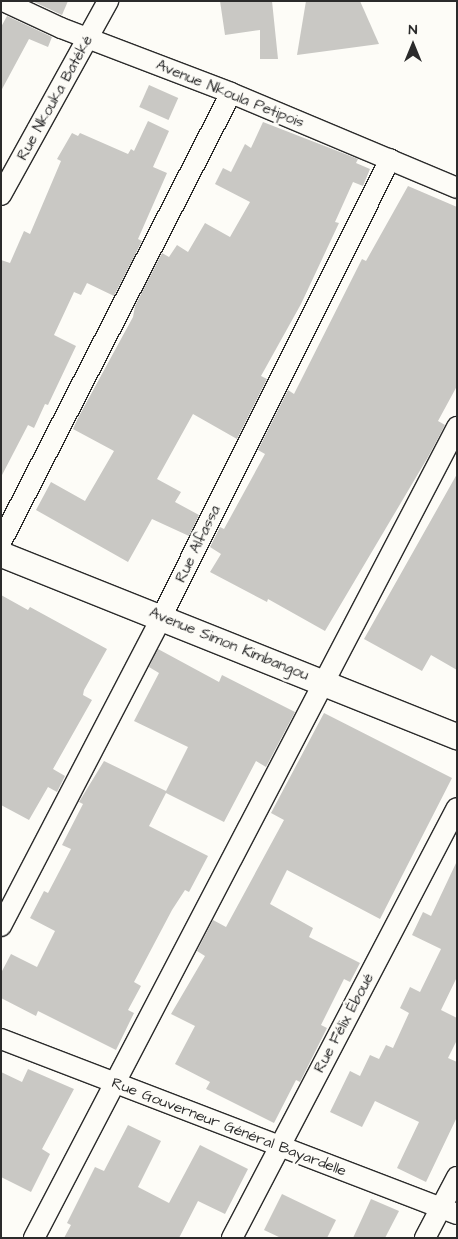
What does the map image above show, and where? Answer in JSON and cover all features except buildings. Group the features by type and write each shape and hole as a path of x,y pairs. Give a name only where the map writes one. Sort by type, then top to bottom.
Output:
{"street":[{"name":"Avenue Nkoula Petipois","path":"3,1 87,39 231,93 457,188"},
{"name":"Rue Nkouka Batéké","path":"1,195 108,1"},
{"path":"1,542 231,93"},
{"name":"Rue Alfassa","path":"1,926 162,618 390,159"},
{"path":"34,1238 457,427"},
{"name":"Avenue Simon Kimbangou","path":"1,554 457,736"},
{"name":"Rue Félix Éboué","path":"232,1238 457,808"},
{"name":"Rue Gouverneur Général Bayardelle","path":"1,1039 449,1211"},
{"path":"425,1238 449,1211 457,1177"}]}
